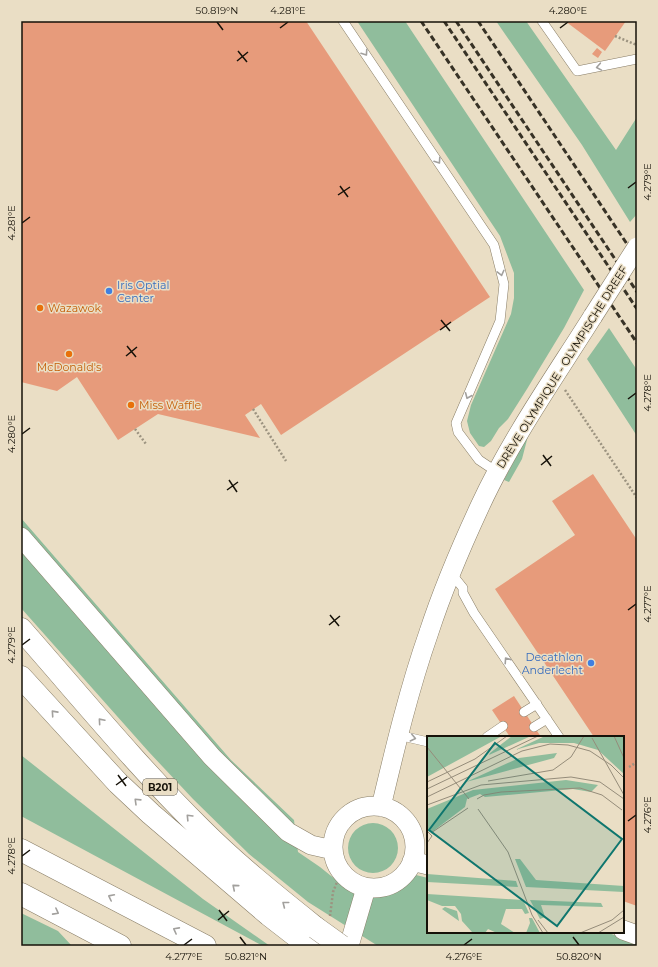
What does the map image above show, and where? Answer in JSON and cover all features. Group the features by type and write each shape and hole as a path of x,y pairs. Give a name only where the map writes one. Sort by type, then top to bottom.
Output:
{"highway":[{"name":"B201","path":"21,629 139,764 201,829 252,877 341,946"},
{"name":"B201","path":"21,677 118,783 150,814 268,915 319,929"},
{"path":"21,850 205,946"},
{"path":"21,894 120,946"}],"street":[{"name":"DRÈVE OLYMPIQUE - OLYMPISCHE DREEF","path":"381,806 398,735 428,632 451,573 480,506 514,441 637,246"},
{"path":"21,536 212,756 288,832 311,845 333,850"},
{"path":"381,806 394,812 405,821 412,833 420,863 394,883 380,888 366,888 352,882 341,872 335,862 333,838 345,817 362,808 381,806"},
{"path":"349,946 366,888"},
{"path":"624,930 637,935"}],"lane":[{"path":"343,21 494,245 504,284 500,321 456,423 458,432 479,460 497,472"},
{"path":"542,21 576,71 637,59"},
{"path":"451,573 463,588 463,593 474,612 547,719 556,736"},
{"path":"524,712 536,704"},
{"path":"534,727 547,719"},
{"path":"488,736 503,726"},
{"path":"398,735 427,742"}],"path":[{"path":"615,36 637,45"},
{"path":"565,389 637,498"},
{"path":"253,409 286,461"},
{"path":"135,429 146,444"},
{"path":"629,767 637,762"},
{"path":"319,929 341,872"}],"green space":[{"path":"357,21 405,21 584,290 564,328 508,419 499,428 491,441 484,447 479,446 470,433 467,421 471,405 511,314 514,298 514,273 500,236"},
{"path":"496,21 526,21 616,150 637,117 637,214 630,222 582,145"},
{"path":"609,328 637,370 637,436 587,359"},
{"path":"527,436 522,459 509,482 504,480"},
{"path":"21,518 231,760 294,820 298,852 346,888 371,895 390,893 404,885 416,875 427,878 427,933 608,933 637,942 637,946 378,946 308,902 249,854 193,799 148,751 21,608"},
{"path":"21,755 203,899 270,946 263,946 21,816"},
{"path":"373,823 382,825 393,834 398,848 396,857 387,868 373,873 364,871 353,862 348,848 350,839 359,828"},
{"path":"21,913 58,931 72,946 28,946 21,944"}],"building":[{"path":"21,21 306,21 490,297 281,435 261,404 245,415 260,438 158,414 118,440 77,377 57,391 21,382"},
{"path":"565,21 626,21 605,51"},
{"path":"597,48 602,52 598,58 592,54"},
{"name":"Decathlon Anderlecht","path":"593,474 637,540 637,906 624,901 624,736 593,736 495,589 575,535 552,501"},
{"path":"514,696 540,736 509,736 492,710"}],"railway":[{"path":"421,21 637,343"},
{"path":"444,21 637,309"},
{"path":"456,21 637,292"},
{"path":"478,21 637,259"}],"place":[{"name":"Iris Optial Center","path":"109,291"},
{"name":"Wazawok","path":"40,308"},
{"name":"McDonald's","path":"69,354"},
{"name":"Miss Waffle","path":"131,405"},
{"name":"Decathlon Anderlecht","path":"591,663"}]}
